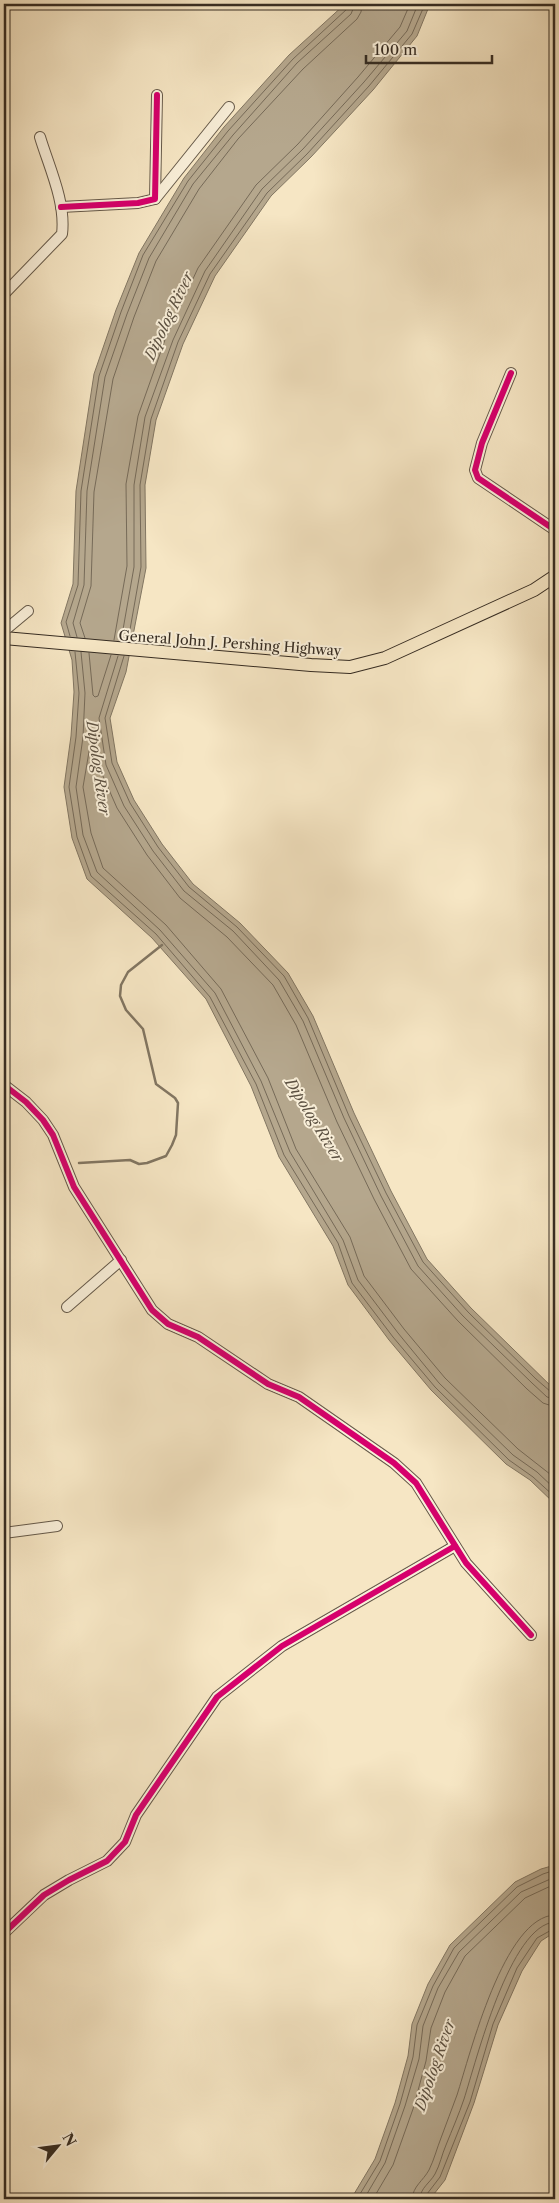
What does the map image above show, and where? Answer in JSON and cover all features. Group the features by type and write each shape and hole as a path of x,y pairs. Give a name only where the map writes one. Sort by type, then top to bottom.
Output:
{"main road":[{"name":"General John J. Pershing Highway","path":"4,638 31,642 311,666 350,667 385,658 508,602 555,576"}],"street":[{"path":"155,199 157,95"},
{"path":"62,207 138,203 155,199 229,106"},
{"path":"4,294 62,234 64,220 62,207 40,137"},
{"path":"511,373 482,443 474,470 478,478 555,530"},
{"path":"4,632 28,611"},
{"path":"4,1085 26,1102 43,1120 53,1135 74,1188 152,1310 161,1319 198,1337 268,1384 299,1397 394,1463 416,1483 466,1563 532,1635"},
{"path":"67,1307 121,1260"},
{"path":"4,1533 57,1526"},
{"path":"4,1933 44,1895 107,1861 125,1842 136,1815 217,1696 282,1646 455,1546"}],"water":[{"name":"Dipolog River","path":"345,4 430,4 417,36 373,90 311,157 271,196 215,276 183,344 156,420 145,485 146,568 126,672 110,718 117,762 134,800 162,844 193,884 240,923 288,973 313,1016 354,1113 391,1191 427,1259 471,1308 555,1390 555,1504 530,1480 506,1464 431,1390 389,1340 348,1285 333,1246 279,1157 251,1086 206,999 152,938 87,879 72,838 64,787 71,736 74,692 72,660 61,623 73,584 76,491 94,374 116,310 139,253 184,178 224,127 289,55"},
{"name":"Dipolog River","path":"555,1865 555,1932 541,1941 522,1971 498,2025 474,2103 445,2180 430,2199 351,2199 375,2159 395,2103 408,2056 412,2024 428,1984 450,1945 515,1882 541,1869"}],"waterway":[{"path":"79,1163 130,1160 139,1164 147,1163 166,1156 176,1135 178,1103 175,1098 156,1084 143,1029 126,1010 120,996 121,985 128,972 162,945"}],"cycle path":[{"path":"61,207 138,203 155,199 157,95"},
{"path":"511,373 482,443 475,470 478,478 555,530"},
{"path":"4,1085 26,1102 43,1120 53,1135 74,1187 152,1310 168,1324 198,1337 268,1384 299,1397 394,1463 416,1483 466,1563 531,1635"},
{"path":"4,1933 44,1895 107,1861 125,1842 136,1815 217,1697 282,1646 455,1546"}]}
